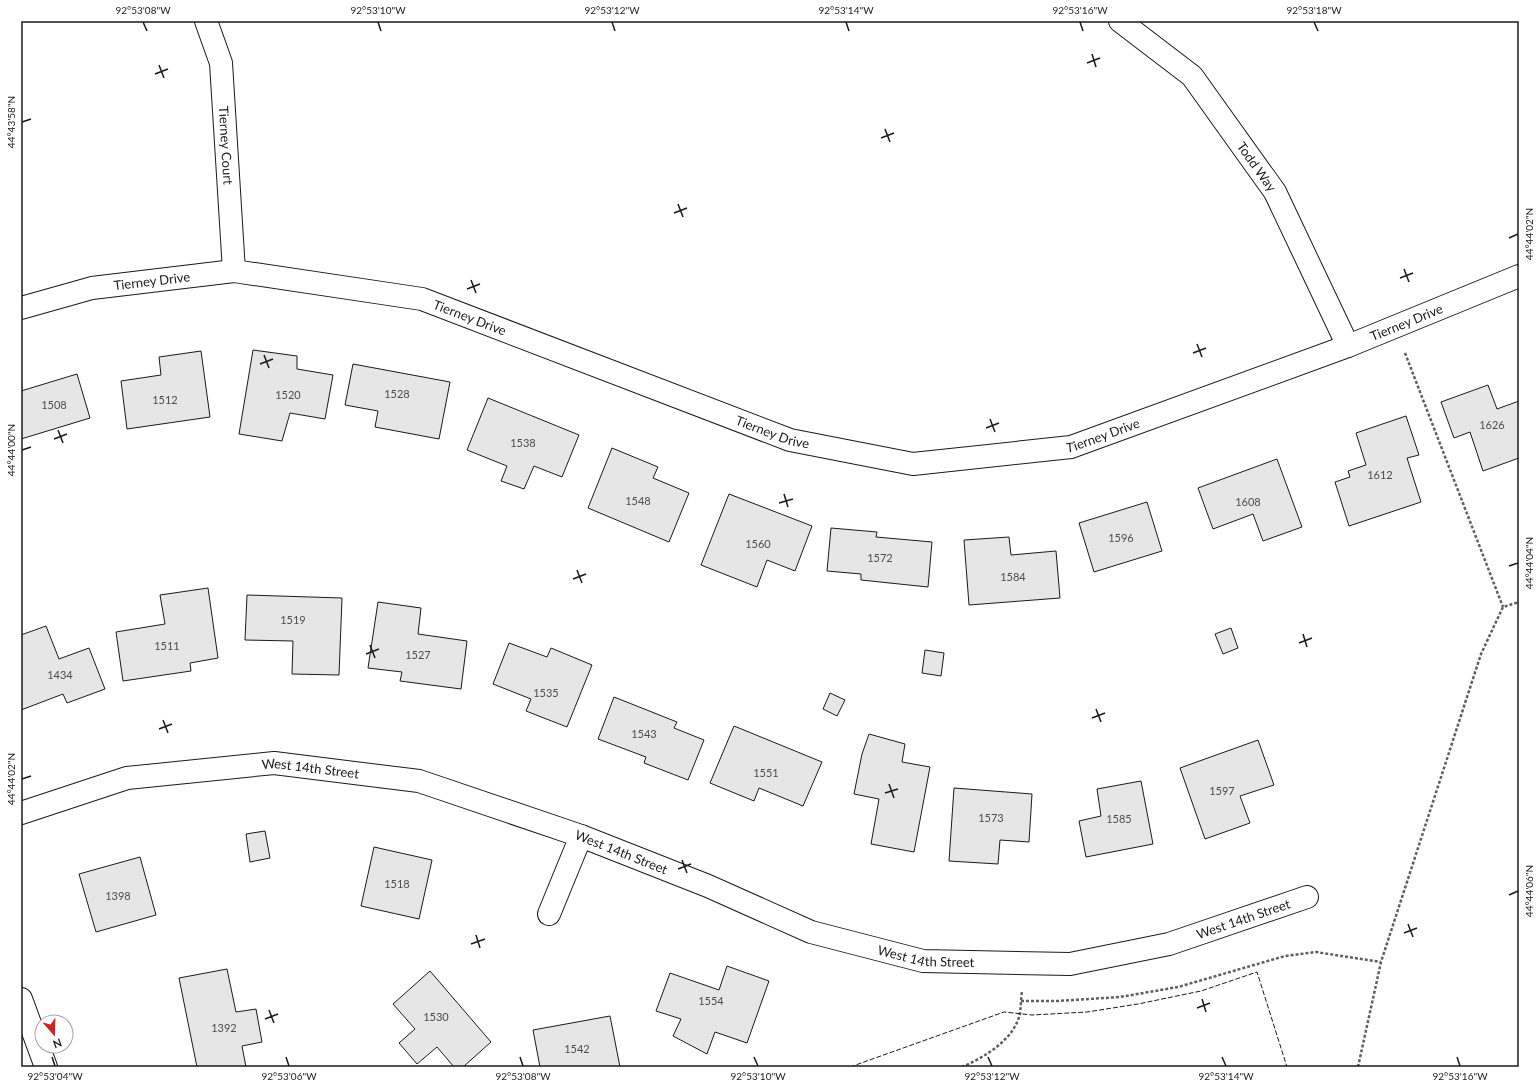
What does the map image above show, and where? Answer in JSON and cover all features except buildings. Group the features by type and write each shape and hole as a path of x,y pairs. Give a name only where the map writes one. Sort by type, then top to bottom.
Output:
{"street":[{"name":"Tierney Court","path":"206,21 221,63 234,271"},
{"name":"Todd Way","path":"1120,21 1192,76 1275,192 1348,346"},
{"name":"Tierney Drive","path":"21,308 92,288 234,271 422,299 790,440 914,464 1071,447 1348,346 1519,276"},
{"name":"West 14th Street","path":"21,813 127,778 274,763 419,781 581,836 708,886 811,932 923,961 1070,964 1169,944 1307,897"},
{"path":"549,914 581,836"},
{"path":"21,999 46,1067"}],"path":[{"path":"1358,1067 1382,962 1481,654 1503,607 1395,327"},
{"path":"1503,607 1519,602"},
{"path":"1021,1001 1058,1001 1120,997 1178,987 1285,956 1316,952 1382,962"},
{"path":"962,1067 990,1052 1012,1032 1020,1014 1024,963"}],"fence":[{"path":"850,1067 1004,1012 1032,1015 1087,1012 1138,1004 1201,991 1257,972 1287,1067"}]}
